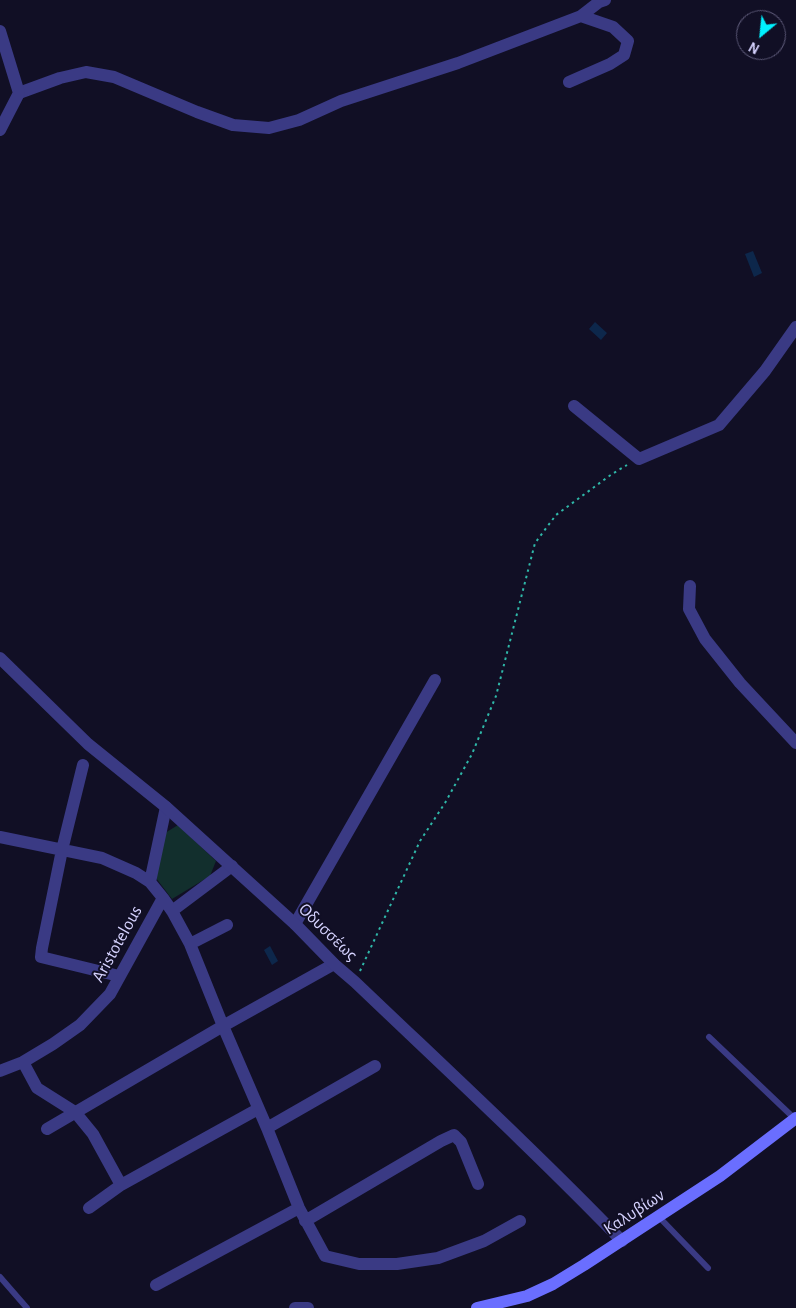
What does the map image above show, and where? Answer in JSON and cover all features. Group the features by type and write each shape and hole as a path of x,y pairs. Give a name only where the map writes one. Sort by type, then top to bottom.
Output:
{"main road":[{"name":"Καλυβίων","path":"477,1308 503,1305 554,1284 727,1171 796,1119"}],"street":[{"path":"0,130 19,93 60,78 86,72 114,77 233,125 269,128 299,120 341,101 458,63 581,16 599,2 605,0"},
{"path":"569,82 610,64 624,55 628,41 613,26 581,16"},
{"path":"0,31 19,93"},
{"path":"574,406 639,459 719,425 794,335"},
{"path":"690,586 689,608 705,639 740,683 796,743"},
{"name":"Οδυσσέως","path":"0,658 88,744 166,807 295,924 334,964 540,1158 622,1241"},
{"path":"295,924 436,680"},
{"path":"83,766 62,850 41,957 119,976"},
{"path":"150,882 166,807"},
{"path":"0,837 102,858 136,873 150,882 163,898 190,944 299,1208 325,1256 359,1264 397,1264 438,1258 484,1241 520,1222"},
{"path":"172,912 232,866"},
{"name":"Aristotelous","path":"0,1071 23,1062 53,1044 80,1025 110,994 163,898"},
{"path":"190,944 227,925"},
{"path":"46,1129 334,964"},
{"path":"23,1062 38,1088 75,1112 93,1134 122,1185"},
{"path":"267,1128 375,1066"},
{"path":"89,1208 122,1185 258,1109"},
{"path":"305,1221 454,1135 461,1142 478,1184"},
{"path":"156,1285 299,1208"},
{"path":"295,1308 308,1308"}],"lane":[{"path":"708,1037 796,1119"},
{"path":"659,1217 708,1268"},
{"path":"0,1277 27,1308"}],"path":[{"path":"355,982 420,841 445,803 472,754 487,720 496,696 535,543 556,515 612,474 639,459"}],"green space":[{"path":"178,825 216,861 210,876 172,899 156,878 165,833"}],"water":[{"path":"753,251 762,273 754,277 745,254"},
{"path":"595,322 607,333 601,340 589,329"},
{"path":"270,946 278,961 272,965 264,950"}]}
